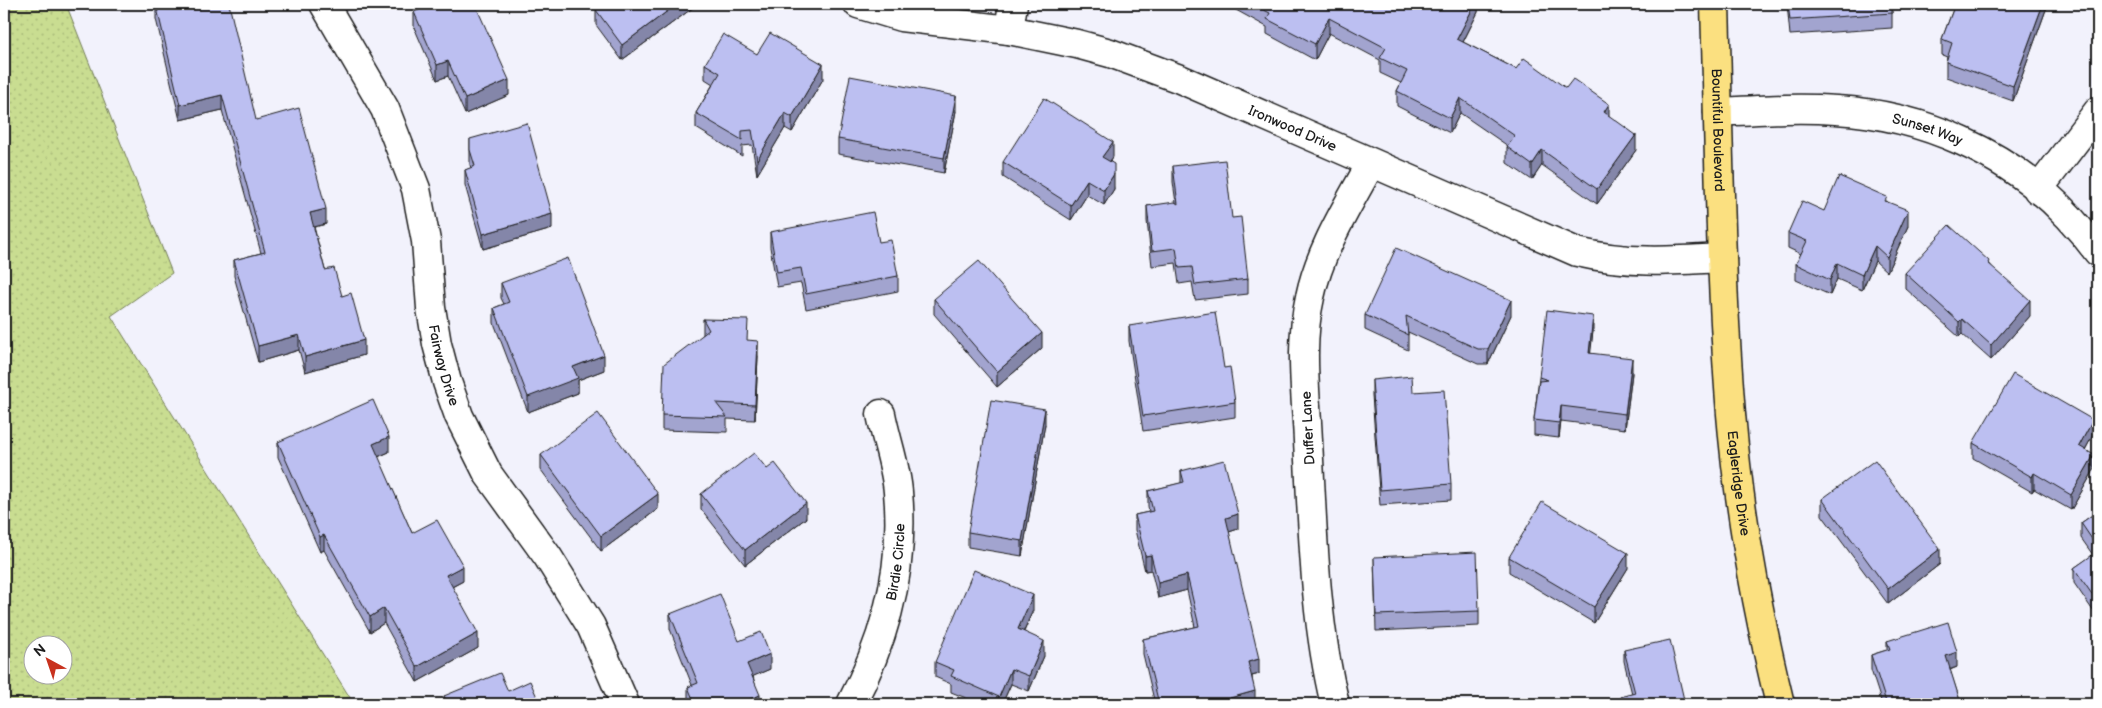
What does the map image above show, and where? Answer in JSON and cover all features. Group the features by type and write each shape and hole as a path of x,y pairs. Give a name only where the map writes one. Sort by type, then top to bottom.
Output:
{"main road":[{"name":"Bountiful Boulevard","path":"1715,4 1722,258"},
{"name":"Eagleridge Drive","path":"1722,258 1731,415 1739,484 1751,562 1780,704"}],"street":[{"name":"Fairway Drive","path":"324,4 385,109 416,190 426,241 431,308 437,344 447,382 459,416 488,474 548,557 591,626 625,704"},
{"name":"Ironwood Drive","path":"858,4 901,17 1009,30 1077,44 1145,66 1577,252 1624,261 1649,262 1722,258"},
{"path":"1009,30 1013,4"},
{"name":"Sunset Way","path":"1718,112 1768,109 1836,110 1867,113 1936,130 1970,144 2002,163 2038,190 2068,217 2098,252"},
{"path":"2038,190 2098,111"},
{"name":"Duffer Lane","path":"1335,704 1318,614 1304,356 1306,321 1319,267 1330,241 1371,163"},
{"name":"Birdie Circle","path":"851,704 866,677 881,638 892,598 898,560 900,526 898,491 881,414"}],"green space":[{"path":"4,4 66,4 172,273 111,316 354,704 4,704"}],"building":[{"path":"156,4 229,4 256,120 299,108 326,209 310,213 325,270 334,268 342,296 351,293 364,340 305,357 299,335 258,346 234,260 265,252 222,95 180,105"},
{"path":"433,4 475,4 509,80 465,99 448,61 437,65 414,12"},
{"path":"604,4 677,4 622,45 596,10"},
{"path":"1252,4 1475,4 1457,39 1516,69 1524,58 1566,88 1573,79 1609,104 1604,112 1636,135 1597,189 1542,150 1532,165 1507,147 1515,136 1460,98 1450,118 1397,91 1407,71 1380,58 1386,48 1329,18 1315,44 1267,19 1270,13"},
{"path":"1788,4 1892,4 1892,13 1790,20"},
{"path":"1955,4 2043,4 2013,86 1946,62 1952,43 1942,39"},
{"path":"770,33 823,64 792,117 785,113 757,160 752,130 742,131 742,140 696,113 720,73 705,64 723,34 757,54"},
{"path":"850,76 956,96 944,158 838,139"},
{"path":"1044,98 1113,142 1102,157 1114,164 1114,174 1104,190 1087,180 1071,205 1003,162"},
{"path":"527,123 552,214 483,234 465,170 475,166 470,150 470,139"},
{"path":"1225,160 1232,218 1241,217 1248,279 1195,285 1192,267 1179,268 1176,248 1152,251 1147,206 1175,202 1178,204 1173,166"},
{"path":"1839,176 1887,197 1885,201 1908,210 1887,257 1875,246 1862,275 1837,263 1830,280 1796,264 1807,241 1788,233 1802,201 1824,211"},
{"path":"873,212 879,242 891,240 898,276 806,294 801,268 777,272 770,232"},
{"path":"1949,225 2030,300 1991,345 1962,319 1959,322 1905,273"},
{"path":"1396,248 1511,300 1488,349 1478,349 1406,316 1408,335 1365,315"},
{"path":"568,258 604,355 573,367 578,378 528,397 494,308 509,302 501,283"},
{"path":"979,261 1042,333 997,372 934,299"},
{"path":"1547,310 1593,316 1589,353 1632,358 1625,414 1561,406 1559,423 1534,420 1539,381 1548,380 1539,377"},
{"path":"1215,312 1224,368 1230,367 1235,402 1143,416 1129,326"},
{"path":"703,319 748,320 747,340 758,341 755,405 716,403 727,417 662,415 664,364 709,330"},
{"path":"2013,374 2093,420 2079,446 2094,455 2071,495 2034,473 2032,477 1973,443"},
{"path":"1412,376 1413,392 1444,390 1451,484 1380,490 1372,380"},
{"path":"373,400 389,437 373,444 412,533 437,520 463,566 446,575 478,633 417,667 384,608 370,617 324,535 320,537 278,442"},
{"path":"991,400 1045,409 1022,541 968,532"},
{"path":"598,413 658,494 601,536 541,455"},
{"path":"754,453 767,469 775,463 806,503 745,550 701,494"},
{"path":"1224,460 1238,514 1226,518 1259,659 1248,662 1255,691 1230,698 1232,704 1159,704 1143,639 1199,626 1187,575 1158,583 1151,555 1145,556 1135,515 1153,511 1148,491 1184,482 1181,471"},
{"path":"1875,460 1940,549 1888,589 1822,499"},
{"path":"1542,502 1628,553 1594,607 1509,557"},
{"path":"2098,511 2098,548 2081,523"},
{"path":"2098,551 2098,603 2074,568"},
{"path":"1477,552 1479,611 1376,615 1374,557"},
{"path":"974,570 1033,595 1018,629 1044,641 1029,676 1011,669 999,697 951,676 954,670 935,662"},
{"path":"720,594 739,641 761,632 770,654 747,664 760,695 738,704 695,704 688,687 698,683 670,614"},
{"path":"1948,622 1957,652 1946,656 1961,704 1880,704 1886,702 1871,655 1890,649 1887,641"},
{"path":"1670,640 1685,704 1622,704 1620,697 1635,693 1624,650"},
{"path":"500,673 508,691 530,681 540,704 448,704 444,696"}]}
